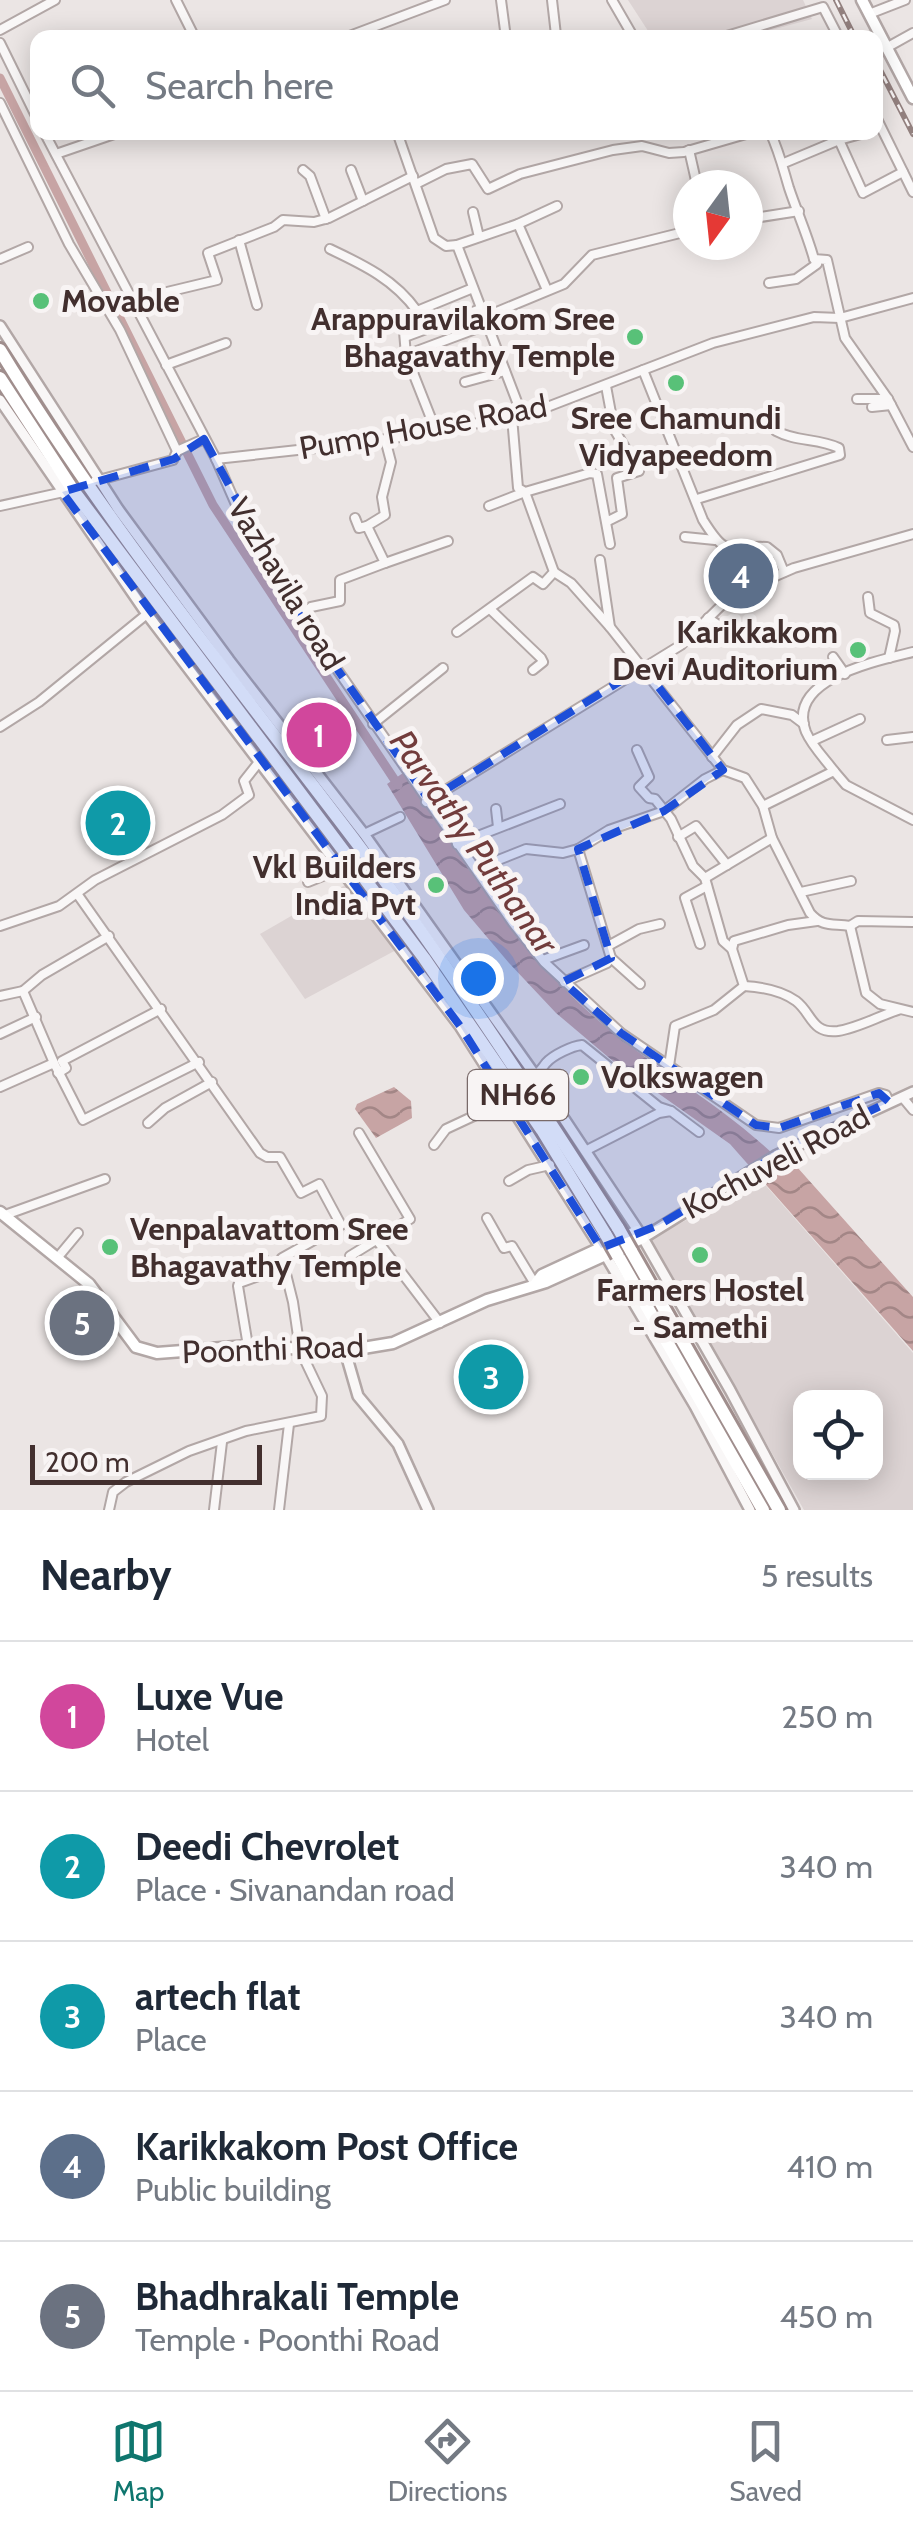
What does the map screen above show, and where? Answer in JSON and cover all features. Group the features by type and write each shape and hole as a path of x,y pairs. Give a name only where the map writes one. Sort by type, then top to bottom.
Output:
{"highway":[{"name":"NH66","path":"0,350 80,487"},
{"name":"NH66","path":"0,378 436,951 526,1083 763,1510"},
{"name":"NH66","path":"613,1245 779,1510"}],"main road":[{"path":"862,0 877,30"},
{"path":"883,42 912,94"},
{"name":"Poonthi Road","path":"3,1213 102,1299 136,1347 156,1354 248,1346 344,1351 393,1342 487,1300 535,1284 640,1234"}],"street":[{"path":"0,30 55,0"},
{"path":"176,0 190,30"},
{"path":"370,30 445,0"},
{"path":"500,0 505,30"},
{"path":"552,0 555,30"},
{"path":"612,0 629,30"},
{"path":"869,14 904,0"},
{"path":"747,30 823,7 835,30"},
{"path":"886,48 913,33"},
{"path":"0,44 30,104"},
{"path":"0,103 70,244 120,330 176,454"},
{"path":"883,138 913,192"},
{"name":"Vazhavila road","path":"48,140 216,459 245,525 300,616 542,960 621,1033 750,1122 780,1128 880,1092 890,1102"},
{"path":"56,154 97,140"},
{"path":"400,140 434,238 446,246 518,224 557,206"},
{"path":"640,140 642,146"},
{"path":"136,307 163,292 217,280 208,253 283,220 326,219 362,201 446,170 472,164 488,189 542,168 612,150 642,146 669,153 725,140"},
{"path":"770,283 796,279 816,264 774,140"},
{"path":"784,163 838,140 863,193 903,172"},
{"path":"689,150 694,170"},
{"path":"302,170 310,176 326,219"},
{"path":"351,170 362,201"},
{"path":"473,212 479,236"},
{"path":"763,217 800,212"},
{"path":"518,224 547,290"},
{"path":"406,356 486,316 564,284 592,255 673,235"},
{"path":"239,240 258,305"},
{"path":"457,245 486,316 517,416 518,488 525,492 554,572 570,583 610,627 724,770 745,778 764,806 772,838 817,921"},
{"path":"0,260 28,247"},
{"path":"330,249 380,274 406,295 417,310"},
{"path":"814,259 827,260 846,338 889,402 913,447"},
{"path":"436,431 406,356 403,320 417,310 473,288"},
{"name":"Pump House Road","path":"216,459 386,439 517,416 714,344 814,317 840,318 913,298"},
{"path":"406,336 486,316"},
{"path":"0,326 147,614 460,1026 550,1165 613,1245 750,1510"},
{"path":"166,365 226,344"},
{"path":"643,370 703,520 715,540 723,548 767,547 784,572"},
{"path":"466,382 505,371"},
{"path":"606,386 614,429 638,470 617,478 622,514 608,521"},
{"path":"0,400 192,610 364,834 535,1075 640,1234 794,1510"},
{"path":"857,400 889,402"},
{"path":"872,407 889,402"},
{"path":"902,425 913,423"},
{"path":"697,500 840,455 839,448 833,445 811,438 789,438 776,431"},
{"path":"0,506 80,487 176,454 204,439"},
{"path":"355,518 359,528 384,515 382,498 390,462 386,439"},
{"path":"489,506 594,473 608,521 610,544"},
{"path":"367,526 385,563"},
{"path":"428,801 681,645 732,595 784,572 913,534"},
{"path":"685,537 715,540"},
{"path":"300,616 311,607 340,601 340,580 448,541"},
{"path":"600,560 610,627"},
{"path":"457,632 534,578 545,584 554,572"},
{"path":"868,597 870,613 894,625 889,658"},
{"path":"490,610 541,658 543,662 533,670"},
{"path":"0,728 39,702 147,614"},
{"path":"708,618 730,632 744,634"},
{"path":"913,652 845,674 812,691 804,704 804,724 812,742 846,785 891,812 913,820"},
{"path":"833,656 845,674"},
{"path":"374,724 443,668"},
{"path":"712,757 736,725 761,709 792,716 804,724"},
{"path":"812,742 860,719"},
{"path":"887,740 913,737"},
{"path":"637,750 649,778 639,787 649,798 656,799 671,819 693,866 706,882 722,940 732,948 744,986"},
{"path":"0,926 59,906 95,880 222,814 249,795 244,782 258,762"},
{"path":"478,868 526,849 563,853 578,849 610,830 664,811 724,770"},
{"path":"764,806 834,771"},
{"path":"457,844 560,804"},
{"path":"496,809 498,827"},
{"path":"364,834 400,817"},
{"path":"678,837 696,826 727,865"},
{"path":"700,944 685,898 727,865 772,838"},
{"path":"578,849 611,958 640,984"},
{"path":"308,882 340,869"},
{"path":"801,892 850,881"},
{"path":"78,895 260,1153 280,1157 301,1193 320,1184 341,1225 282,1258 300,1350 322,1396 320,1416 246,1430 190,1452 126,1482 113,1492 109,1510"},
{"path":"732,948 734,942 788,925 817,921 831,927 850,926 858,921 913,922"},
{"path":"608,946 639,929 660,924"},
{"path":"850,926 866,993 880,1004 913,1012"},
{"path":"0,996 24,991 42,975 109,936"},
{"path":"542,960 584,946"},
{"path":"564,982 607,964 611,958"},
{"path":"669,1066 675,1026 714,1010 744,986 760,986 784,994 802,1005 808,1020 820,1028 837,1031 902,1008"},
{"path":"24,991 83,1120 198,1062"},
{"path":"0,1087 66,1068 62,1061 162,1010"},
{"path":"0,1034 36,1017"},
{"path":"535,1075 549,1061 575,1045 582,1045 659,1107 699,1132"},
{"path":"148,1123 191,1091 212,1082"},
{"path":"908,1095 913,1110"},
{"name":"Kochuveli Road","path":"640,1234 773,1158 908,1095"},
{"path":"434,1145 446,1129 508,1100"},
{"path":"585,1151 651,1120 658,1112 670,1111"},
{"path":"350,1256 410,1219 358,1133"},
{"path":"509,1181 528,1170 550,1165"},
{"path":"3,1213 105,1179"},
{"path":"486,1218 500,1244 504,1248 512,1246 535,1284"},
{"path":"58,1257 78,1233"},
{"path":"376,1240 440,1324"},
{"path":"248,1346 238,1286 264,1274 263,1258"},
{"path":"344,1351 358,1396 398,1444 428,1510"},
{"path":"279,1510 289,1424"},
{"path":"214,1510 222,1442"}],"highlighted area":[{"path":"204,439 300,616 429,800 643,667 723,770 664,811 578,849 611,958 563,982 621,1033 756,1125 779,1128 879,1093 889,1102 777,1155 659,1225 601,1248 460,1026 62,492 174,459"}],"shaded area":[{"path":"628,0 803,0 812,19 771,30 647,30"},
{"path":"345,885 398,949 305,999 260,934"},
{"path":"761,1180 913,1353 913,1510 804,1510 651,1239"}],"water":[{"path":"403,773 490,899 563,987 613,1033 733,1120 778,1159 789,1158 913,1297 913,1351 730,1144 614,1062 556,1013 509,963 464,910 387,784"},
{"path":"394,1087 411,1101 412,1118 376,1138 355,1109 357,1104"}],"waterway":[{"name":"Parvathy Puthanar","path":"0,78 30,138"},
{"name":"Parvathy Puthanar","path":"31,140 213,505 398,785"}],"railway":[{"path":"836,0 851,30"},
{"path":"883,76 913,134"}],"place":[{"name":"Movable","path":"41,301"},
{"name":"Arappuravilakom Sree Bhagavathy Temple","path":"635,337"},
{"name":"Sree Chamundi Vidyapeedom","path":"676,383"},
{"name":"Karikkakom Post Office","path":"741,576"},
{"name":"Karikkakom Devi Auditorium","path":"858,650"},
{"name":"Luxe Vue","path":"319,735"},
{"name":"Deedi Chevrolet","path":"118,823"},
{"name":"Vkl Builders India Pvt","path":"436,885"},
{"name":"Volkswagen","path":"581,1077"},
{"name":"Venpalavattom Sree Bhagavathy Temple","path":"110,1247"},
{"name":"Farmers Hostel - Samethi","path":"700,1255"},
{"name":"Bhadhrakali Temple","path":"82,1323"},
{"name":"artech flat","path":"491,1377"}]}
